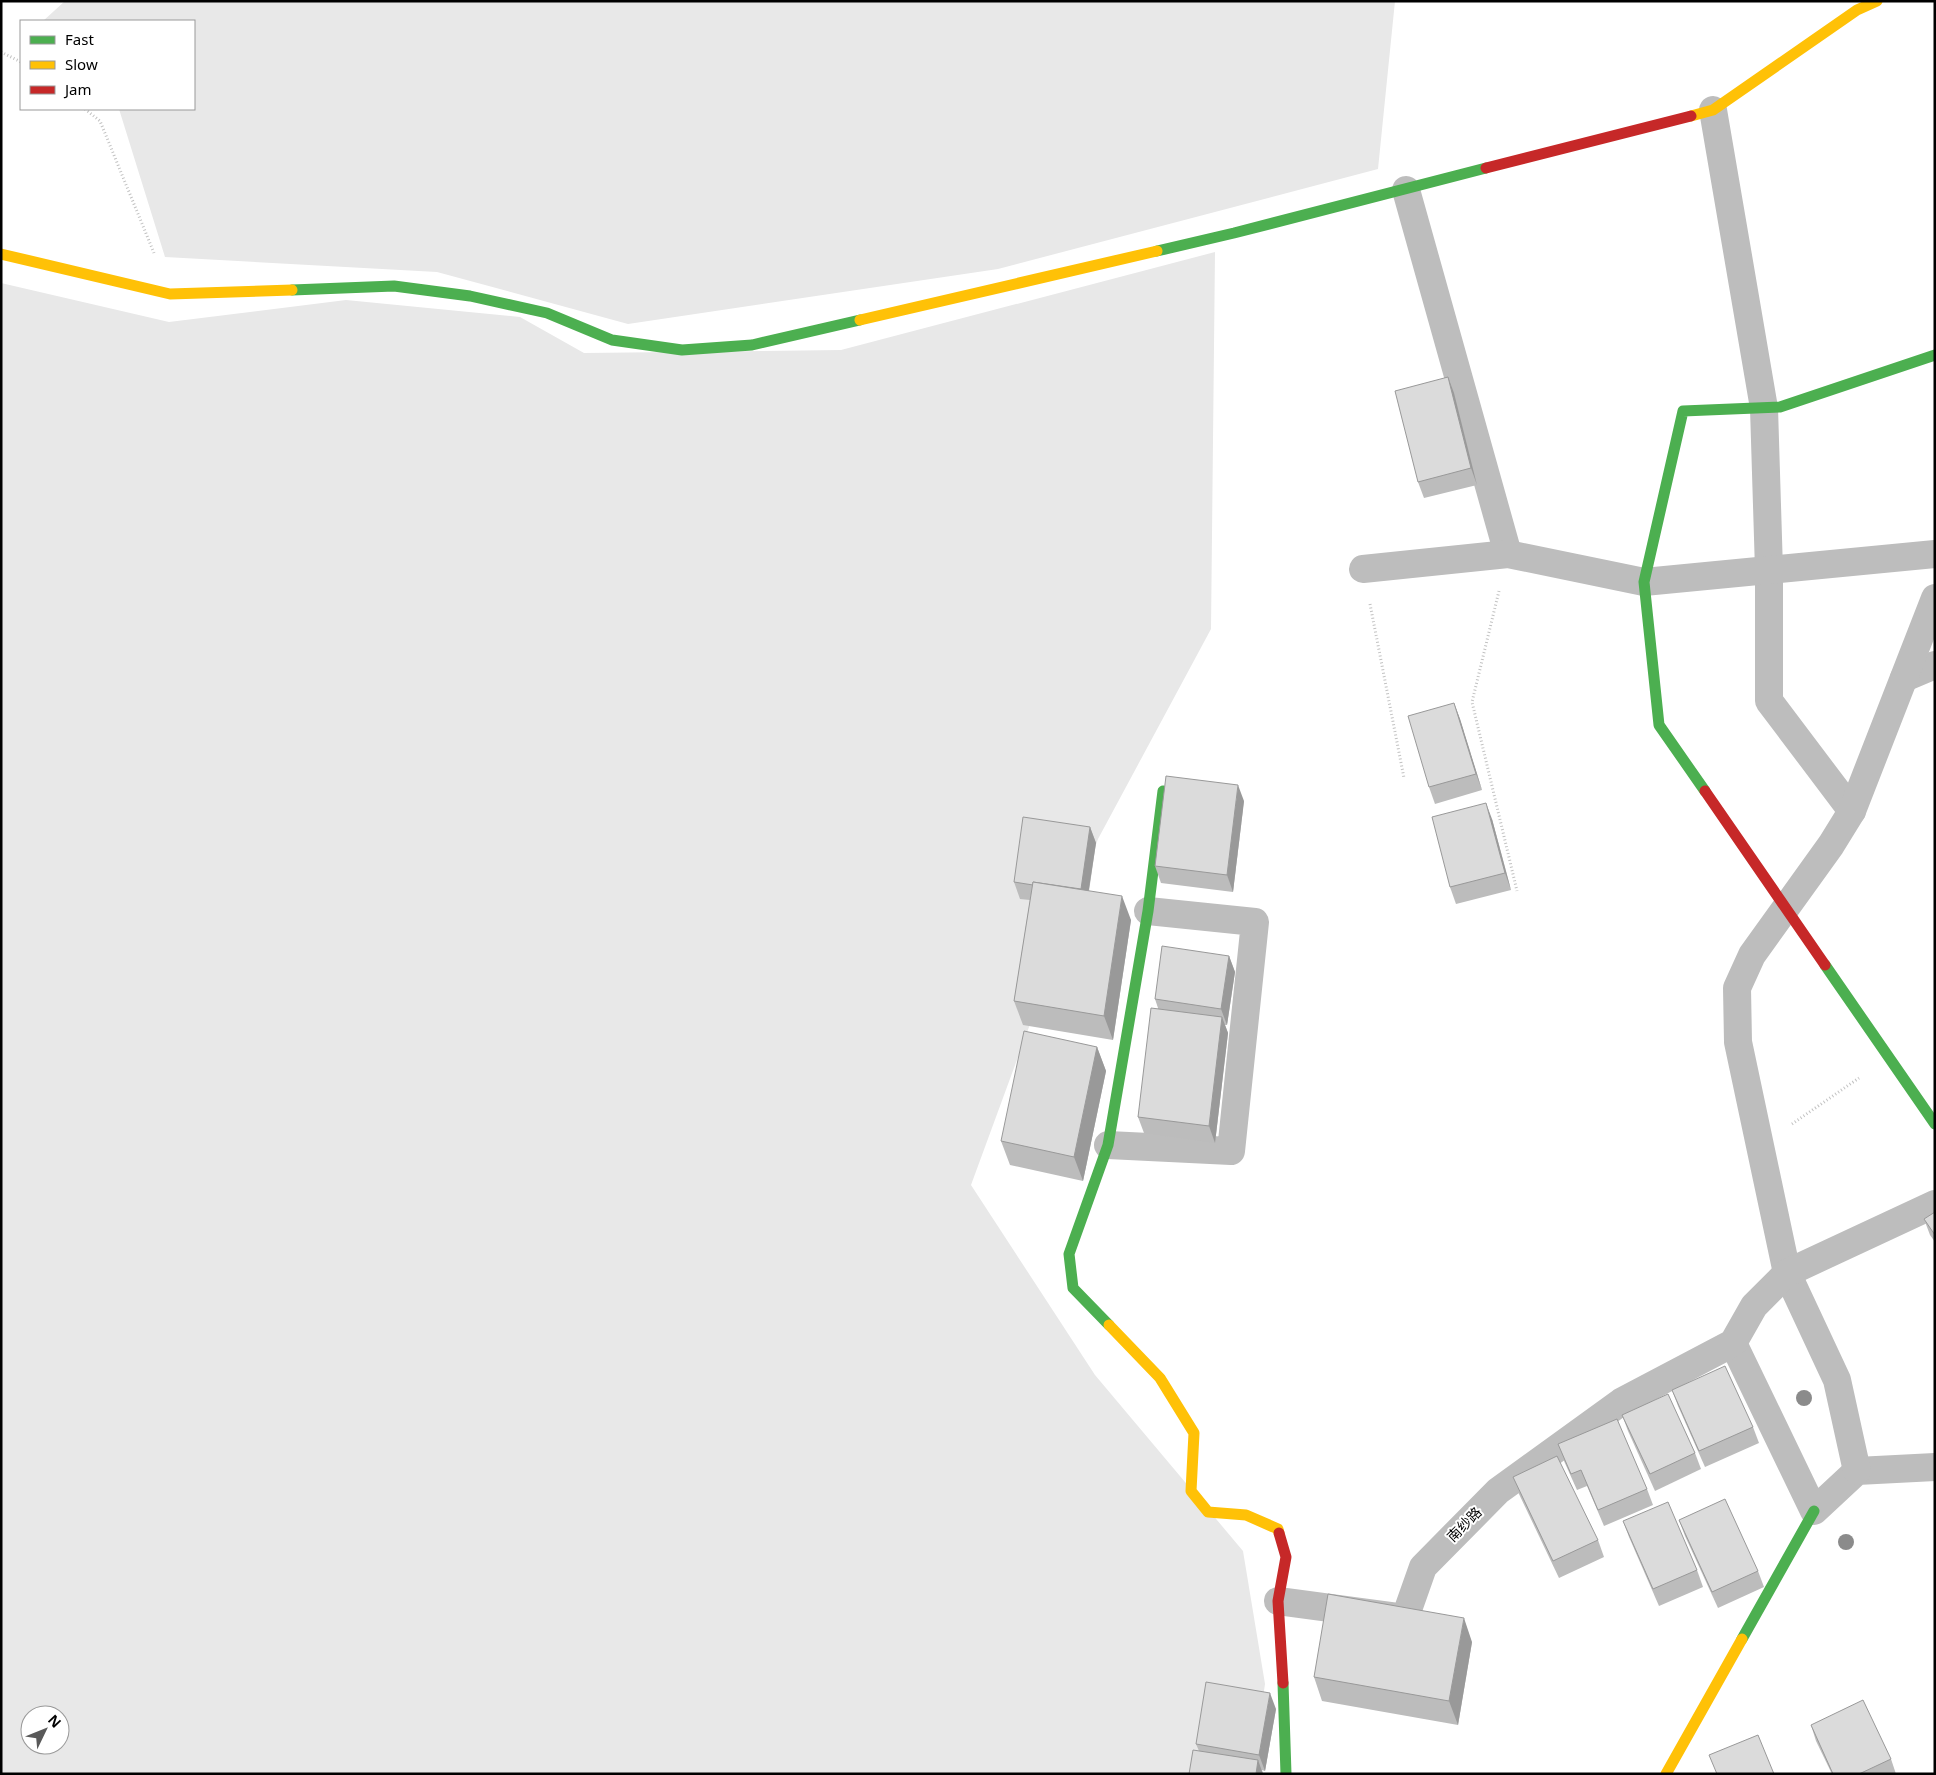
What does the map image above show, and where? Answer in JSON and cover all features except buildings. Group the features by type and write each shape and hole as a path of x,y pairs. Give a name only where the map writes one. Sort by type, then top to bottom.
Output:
{"street":[{"path":"1,254 170,294 394,286 470,296 548,313 612,340 682,350 752,346 1215,238 1713,110 1857,10 1877,1"},
{"path":"1713,110 1764,408 1769,570 1770,701 1852,811"},
{"path":"1406,190 1508,554"},
{"path":"1935,355 1780,408 1683,411 1644,582 1659,725 1935,1124"},
{"path":"1363,569 1508,554 1644,582 1935,554"},
{"path":"1858,1471 1837,1380 1787,1274 1738,1042 1737,988 1752,955 1831,845 1852,811 1935,598"},
{"path":"1904,678 1935,665"},
{"path":"1163,791 1148,911 1108,1145 1070,1254 1073,1288 1160,1378 1194,1433 1191,1491 1208,1512 1246,1515 1278,1529 1286,1557 1278,1601 1286,1741 1286,1774"},
{"path":"1108,1145 1231,1151 1255,922 1148,911"},
{"path":"1814,1511 1733,1343 1754,1306 1787,1274 1935,1204"},
{"name":"南纱路","path":"1278,1601 1405,1618 1423,1566 1498,1491 1621,1402 1733,1343"},
{"path":"1666,1774 1814,1511 1858,1471 1935,1467"}],"path":[{"path":"1,52 20,62"},
{"path":"86,110 100,121 170,294"},
{"path":"1508,554 1472,702 1517,891"},
{"path":"1363,569 1404,778"},
{"path":"1760,1147 1889,1058"}],"shaded area":[{"path":"65,1 1395,1 1378,169 998,269 628,324 437,272 165,257 119,110 195,110 195,20 44,20"},
{"path":"1215,252 1211,629 1098,839 971,1185 1095,1375 1243,1551 1265,1684 1252,1774 1,1774 1,283 169,322 346,300 520,317 584,353 841,350"}],"traffic: fast":[{"path":"1157,251 1486,168"},
{"path":"292,290 394,286 470,296 547,313 612,340 682,350 752,345 860,320"},
{"path":"1705,791 1659,725 1644,582 1683,411 1780,407 1935,355"},
{"path":"1109,1325 1073,1288 1069,1254 1108,1145 1148,911 1163,791"},
{"path":"1825,965 1935,1124"},
{"path":"1742,1639 1814,1511"},
{"path":"1283,1683 1286,1774"}],"traffic: slow":[{"path":"1691,116 1713,110 1857,10 1877,1"},
{"path":"860,320 1157,251"},
{"path":"1,254 170,294 292,290"},
{"path":"1109,1325 1160,1378 1194,1433 1191,1491 1208,1512 1246,1515 1278,1529 1279,1533"},
{"path":"1666,1774 1742,1639"}],"traffic: jam":[{"path":"1486,168 1691,116"},
{"path":"1705,791 1825,965"},
{"path":"1279,1533 1286,1557 1278,1601 1283,1683"}]}
